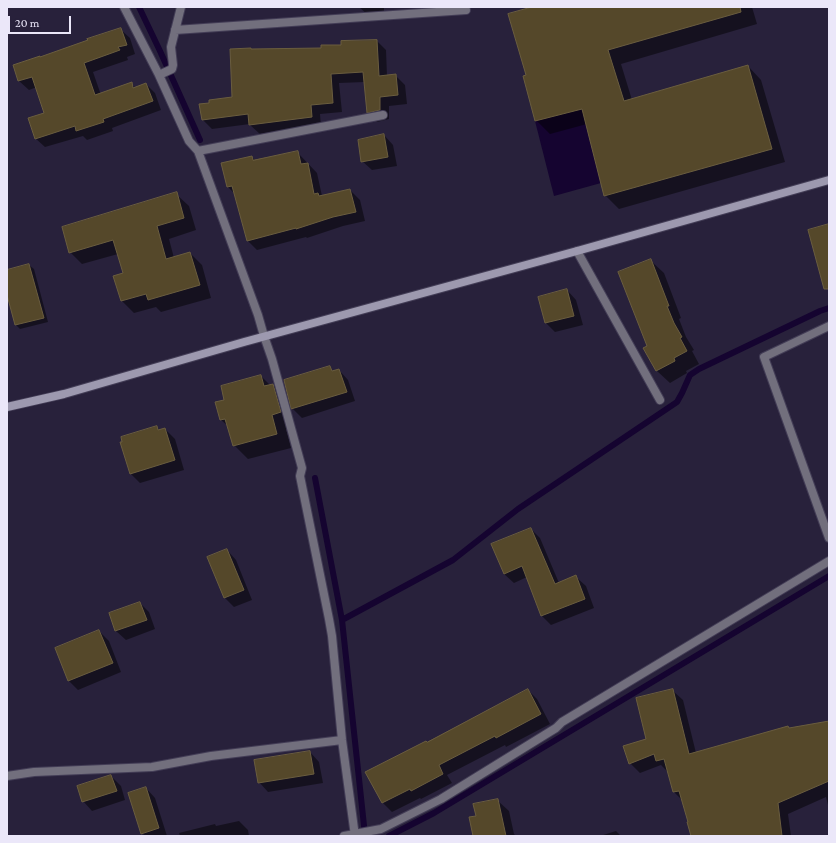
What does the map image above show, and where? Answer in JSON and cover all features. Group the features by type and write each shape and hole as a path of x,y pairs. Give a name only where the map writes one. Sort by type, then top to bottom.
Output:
{"street":[{"path":"124,7 161,74 189,141 198,152 258,315 272,359 302,468 300,476 332,636 342,740 356,834"},
{"path":"161,74 172,68 173,65 171,47 181,7"},
{"path":"175,30 466,10"},
{"path":"198,152 383,115"},
{"path":"7,407 64,394 264,336 577,251 829,180"},
{"path":"577,251 660,400"},
{"path":"829,326 764,357 829,538"},
{"path":"344,836 381,830 441,799 556,728 568,718 829,561"},
{"path":"7,776 34,772 152,767 211,756 342,740"}],"shaded area":[{"path":"582,109 601,183 554,196 535,121"}],"building":[{"path":"532,7 740,7 741,12 608,50 624,101 748,65 772,149 604,196 582,109 535,121 523,76 526,75 508,14"},
{"path":"121,28 127,45 118,47 120,50 84,63 95,95 132,82 133,88 146,83 153,101 103,119 104,122 76,131 75,126 35,139 28,118 44,113 32,77 18,81 13,65"},
{"path":"377,40 379,76 396,74 398,95 380,97 380,110 367,113 363,72 331,74 333,103 311,105 312,117 249,125 248,114 202,120 199,104 209,103 209,100 232,97 230,49 321,48 321,45 341,45 341,41"},
{"path":"384,134 388,157 361,162 358,140"},
{"path":"298,151 301,164 308,163 314,194 318,193 319,196 350,189 356,212 247,241 232,186 227,187 221,163 252,156 253,160"},
{"path":"177,192 184,218 157,226 166,259 190,252 200,285 148,300 146,294 121,301 113,276 123,273 113,240 69,253 62,227"},
{"path":"829,224 829,289 824,289 808,230"},
{"path":"651,259 669,306 667,306 687,351 674,358 675,361 656,371 643,348 647,346 618,272"},
{"path":"29,264 44,318 15,325 7,295 7,270"},
{"path":"567,289 574,316 545,323 538,297"},
{"path":"330,366 332,371 339,369 347,392 291,409 284,380"},
{"path":"261,375 264,386 273,384 281,412 272,415 277,434 233,446 225,419 220,420 215,402 224,400 221,386"},
{"path":"157,426 158,430 165,428 175,460 130,474 120,442 122,442 121,437"},
{"path":"531,528 555,584 576,575 585,599 541,616 522,566 504,574 491,544"},
{"path":"227,549 244,590 224,598 207,557"},
{"path":"140,602 147,620 115,631 109,613"},
{"path":"99,630 113,663 68,681 55,648"},
{"path":"528,689 541,714 496,738 495,736 439,765 443,774 411,791 410,789 382,803 365,772 426,741 427,742"},
{"path":"673,689 689,754 788,726 789,728 829,721 829,781 778,803 782,836 691,836 679,791 673,792 664,759 656,761 654,754 629,764 623,746 646,739 636,698"},
{"path":"310,751 314,774 258,783 254,760"},
{"path":"111,775 117,791 82,802 77,786"},
{"path":"146,787 159,828 141,834 128,793"},
{"path":"498,799 506,836 473,836 469,817 476,816 473,804"}],"waterway":[{"path":"139,7 200,140"},
{"path":"342,620 453,560 518,509 677,402 690,375 699,369 829,308"},
{"path":"315,478 342,620 365,835"},
{"path":"389,836 434,813 829,576"}]}
